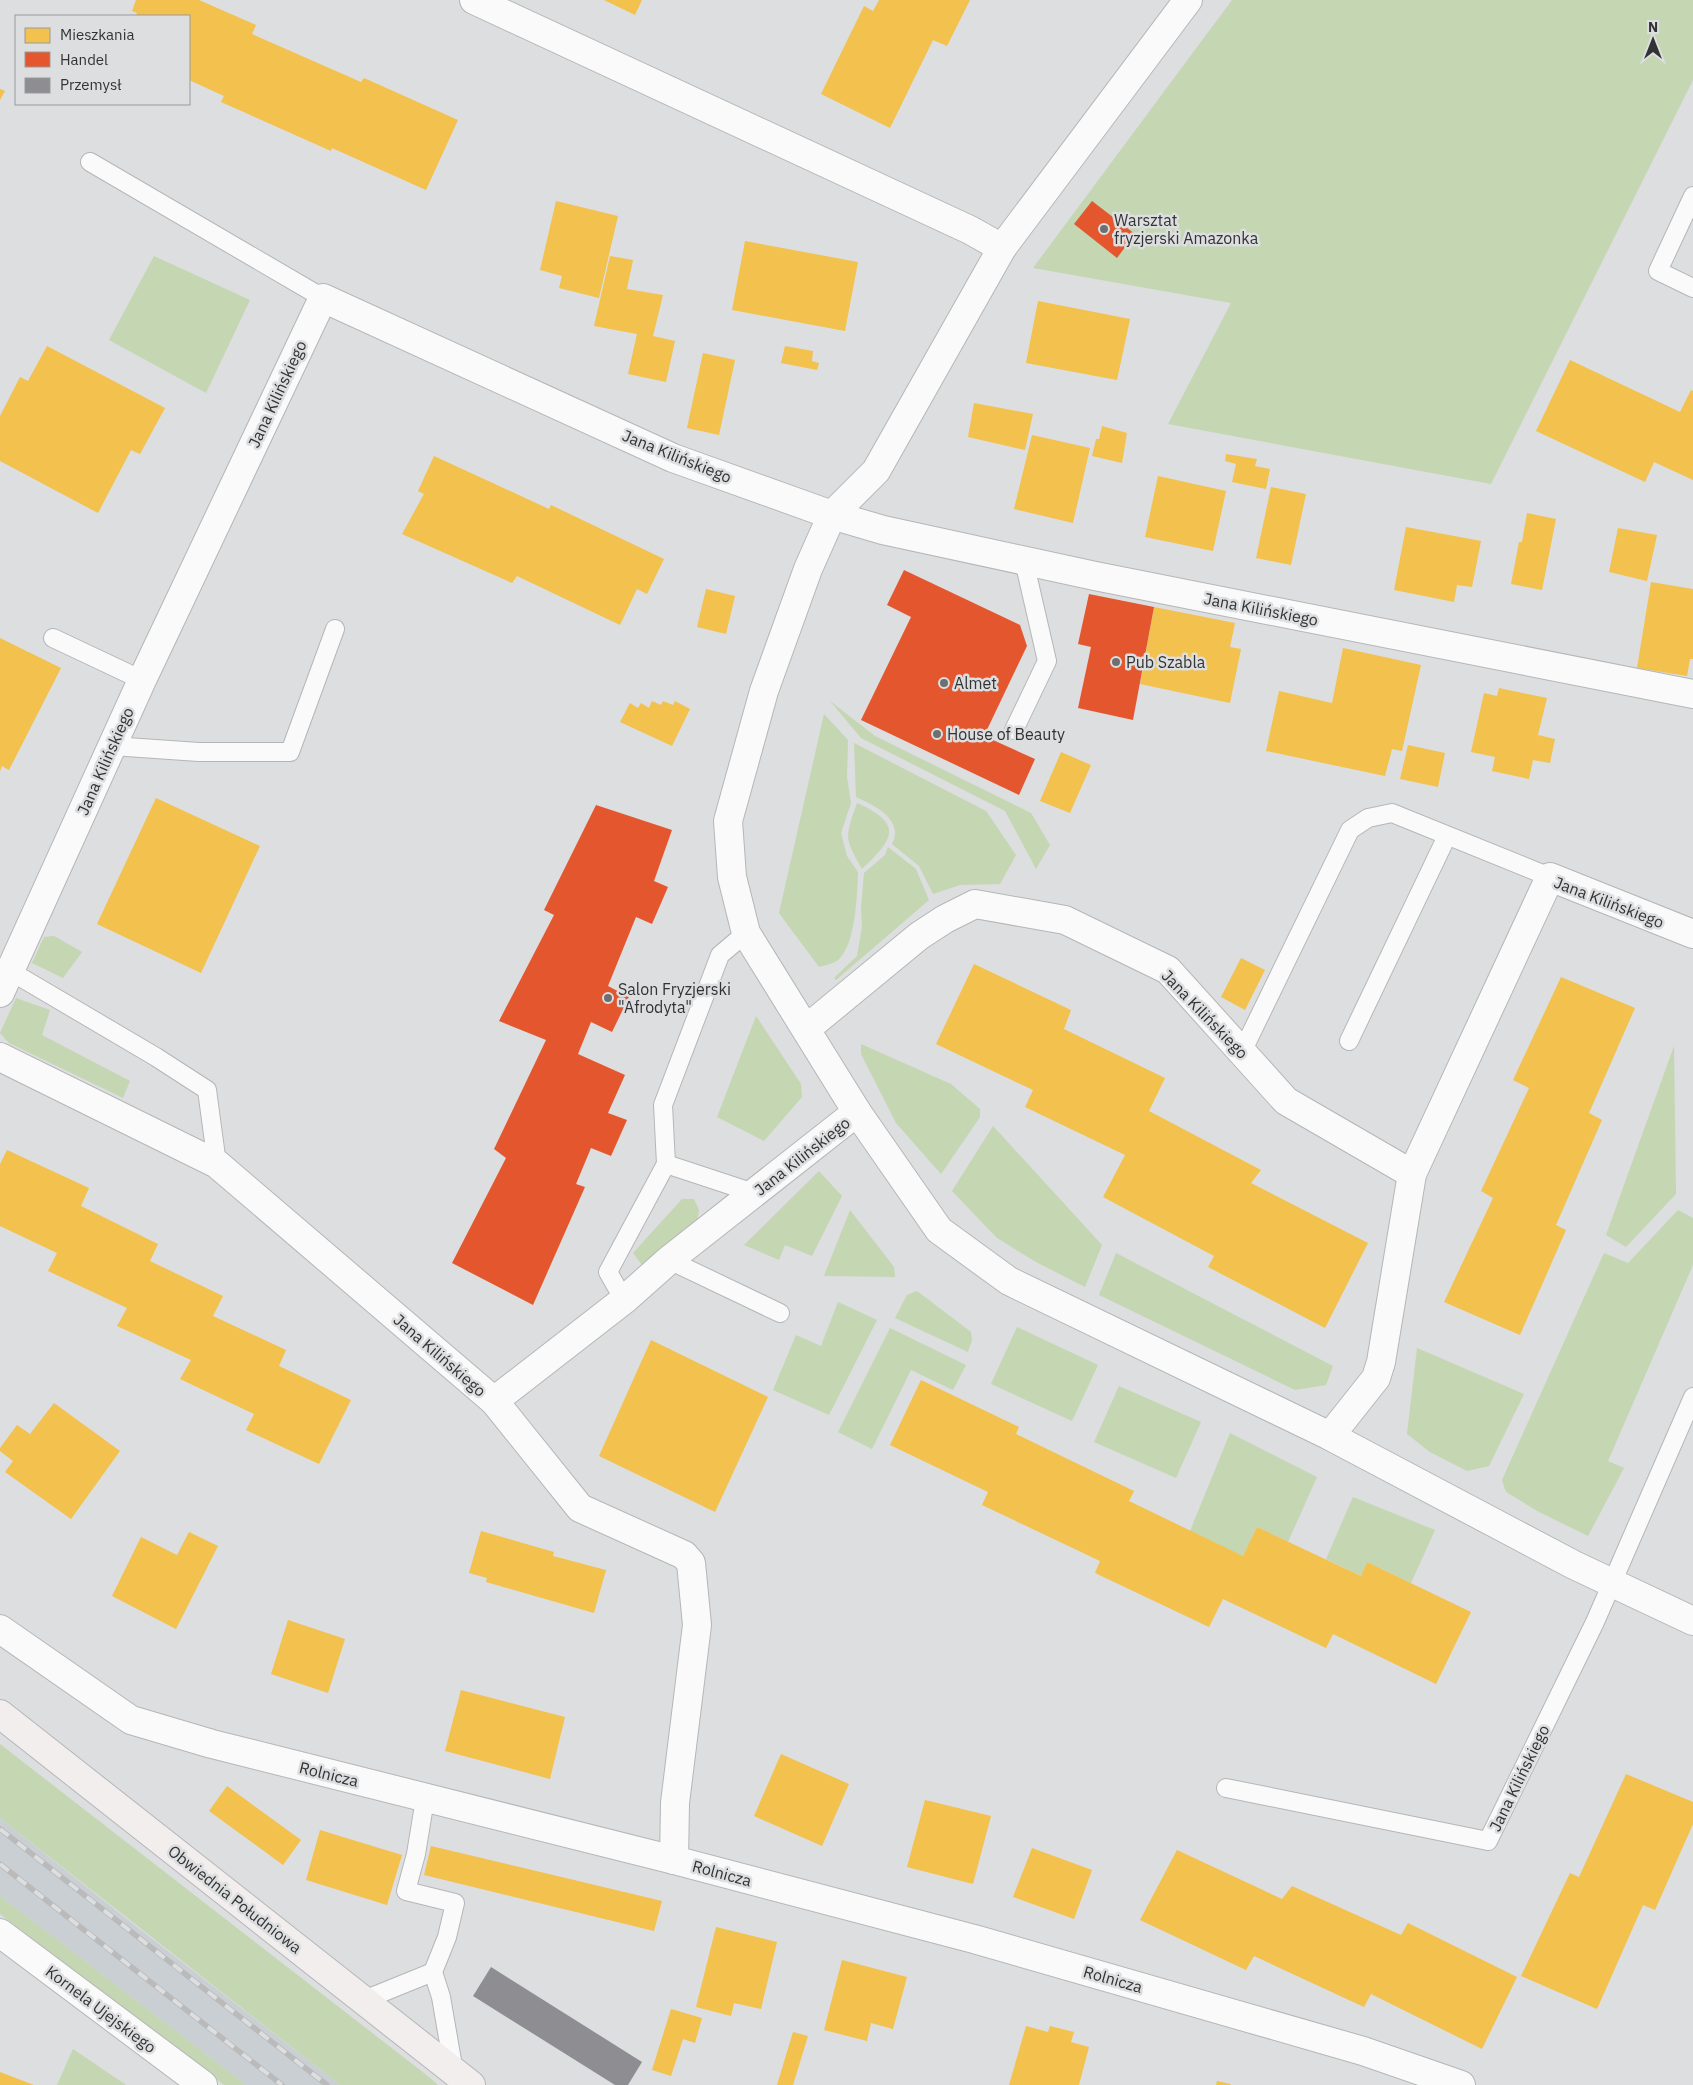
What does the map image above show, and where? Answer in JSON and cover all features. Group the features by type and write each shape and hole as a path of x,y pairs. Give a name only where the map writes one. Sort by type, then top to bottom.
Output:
{"main road":[{"name":"Obwiednia Południowa","path":"0,1714 462,2078"}],"street":[{"path":"474,0 970,230 1002,248"},
{"path":"832,515 876,471 1002,248 1188,0"},
{"name":"Jana Kilińskiego","path":"5,982 142,680 322,298 673,458 832,515 883,530 1024,561 1693,694"},
{"name":"Jana Kilińskiego","path":"832,515 808,569 764,691 728,821 732,877 746,933 858,1112 939,1230 1008,1281 1330,1436 1574,1565 1693,1621"},
{"name":"Jana Kilińskiego","path":"1330,1436 1376,1378 1381,1362 1412,1174 1550,876 1693,934"},
{"name":"Jana Kilińskiego","path":"806,1029 920,936 945,919 975,904 1065,920 1168,970 1286,1100 1412,1174"},
{"name":"Jana Kilińskiego","path":"0,1057 217,1164 494,1401 624,1300 669,1260 858,1112"},
{"path":"494,1401 580,1508 684,1555 691,1563 697,1625 675,1803 674,1860"},
{"name":"Rolnicza","path":"0,1629 131,1720 212,1744 674,1860 983,1941 1363,2051 1461,2085"},
{"name":"Kornela Ujejskiego","path":"3,1940 203,2085"}],"lane":[{"path":"90,162 322,298"},
{"path":"1693,196 1658,271 1693,288"},
{"path":"1014,730 1047,661 1024,561"},
{"path":"112,746 199,752 290,752 335,630"},
{"path":"53,638 142,680"},
{"path":"1242,1052 1350,830 1368,818 1392,813 1550,876"},
{"path":"1349,1041 1447,836"},
{"path":"624,1300 608,1272 666,1164 663,1105 720,955 746,933"},
{"path":"5,982 156,1057 207,1090 217,1164"},
{"path":"666,1164 754,1193"},
{"path":"669,1260 780,1313"},
{"path":"1612,1582 1693,1396"},
{"name":"Jana Kilińskiego","path":"1226,1788 1488,1841 1595,1622 1612,1582"},
{"path":"425,1799 416,1854 406,1891 455,1903 447,1937 433,1972 462,2078"},
{"path":"364,2000 433,1972"}],"shaded area":[{"path":"0,1818 340,2085 246,2085 0,1896"}],"green space":[{"path":"1232,0 1693,0 1693,80 1491,484 1168,424 1231,303 1033,268"},
{"path":"154,256 250,300 206,393 109,340"},
{"path":"830,701 875,736 1031,813 1050,845 1036,869 1005,811 861,738"},
{"path":"824,714 848,740 847,777 851,803 841,833 847,856 858,872 854,919 849,943 838,960 819,967 779,913"},
{"path":"854,743 986,811 1016,855 1000,884 960,885 933,894 919,866 892,844 895,835 891,820 871,804 856,797"},
{"path":"857,803 882,818 888,825 889,833 881,849 862,869 852,850 848,837"},
{"path":"888,847 916,869 929,900 836,980 834,978 857,956 862,927 861,908 864,873 885,855"},
{"path":"54,936 82,952 63,978 32,963 44,937"},
{"path":"16,998 50,1010 42,1035 130,1081 123,1098 9,1043 0,1033"},
{"path":"756,1016 801,1084 802,1097 764,1141 717,1117"},
{"path":"861,1044 951,1084 980,1109 980,1117 941,1174 896,1123 861,1054"},
{"path":"1674,1046 1676,1194 1626,1247 1606,1235"},
{"path":"993,1126 1102,1245 1085,1287 1036,1262 997,1238 952,1191"},
{"path":"819,1171 842,1196 812,1256 785,1245 779,1260 744,1245"},
{"path":"682,1199 694,1199 699,1210 697,1223 642,1265 633,1253"},
{"path":"850,1210 894,1267 895,1277 824,1276"},
{"path":"1678,1210 1693,1218 1693,1265 1608,1461 1624,1468 1588,1536 1539,1512 1506,1492 1502,1480 1604,1253 1628,1263"},
{"path":"1116,1253 1333,1366 1326,1385 1295,1390 1099,1295"},
{"path":"917,1291 971,1332 972,1340 968,1352 895,1318 907,1295"},
{"path":"838,1302 877,1320 829,1415 773,1390 796,1335 821,1346"},
{"path":"1017,1327 1098,1365 1072,1421 991,1384"},
{"path":"890,1328 966,1365 953,1390 911,1370 872,1449 838,1432"},
{"path":"1417,1348 1524,1394 1489,1466 1467,1471 1430,1452 1407,1434"},
{"path":"1119,1386 1201,1422 1176,1478 1094,1442"},
{"path":"1230,1433 1317,1477 1288,1542 1257,1527 1243,1556 1190,1531"},
{"path":"1353,1497 1435,1530 1411,1583 1367,1562 1361,1576 1326,1559"},
{"path":"0,1744 438,2085 340,2085 0,1818"},
{"path":"0,1896 246,2085 224,2085 0,1914"},
{"path":"73,2049 126,2085 57,2085"}],"building: Mieszkania":[{"path":"136,0 199,0 256,25 252,34 361,82 364,78 458,120 426,190 332,148 331,151 221,102 224,96 190,80 190,15 136,15 137,13 132,11"},
{"path":"604,0 642,0 635,15"},
{"path":"879,0 970,0 947,46 933,40 890,128 821,94 864,6 873,11"},
{"path":"0,89 5,91 0,100"},
{"path":"556,201 618,216 599,298 559,288 562,276 540,270"},
{"path":"745,241 858,262 845,331 732,310"},
{"path":"610,256 633,260 627,289 663,295 653,336 675,341 666,382 628,374 637,334 594,326"},
{"path":"1038,301 1130,319 1117,380 1026,363"},
{"path":"47,346 165,408 140,454 131,450 98,513 0,461 0,416 20,377 28,381"},
{"path":"785,346 813,351 812,361 819,363 817,370 781,363"},
{"path":"703,353 735,360 719,435 687,428"},
{"path":"1570,360 1680,412 1691,390 1693,391 1693,480 1654,462 1645,482 1536,431"},
{"path":"974,403 1033,414 1025,450 968,437"},
{"path":"1102,426 1127,433 1122,463 1092,456 1096,439 1099,439"},
{"path":"1032,435 1090,448 1073,523 1014,509"},
{"path":"1226,454 1257,459 1255,466 1270,469 1266,489 1232,482 1236,464 1225,461"},
{"path":"434,456 549,509 551,505 664,559 647,594 637,589 620,625 517,576 512,583 402,534 424,494 418,491"},
{"path":"1158,476 1226,491 1213,551 1145,537"},
{"path":"1271,487 1306,494 1291,565 1256,558"},
{"path":"1527,513 1556,519 1542,590 1511,584"},
{"path":"1406,527 1481,541 1472,587 1457,585 1454,602 1394,590"},
{"path":"1618,528 1657,535 1647,581 1609,572"},
{"path":"1651,582 1693,589 1693,659 1690,659 1687,676 1637,668"},
{"path":"706,589 735,596 726,634 697,627"},
{"path":"1154,607 1235,623 1230,647 1241,649 1230,703 1140,684"},
{"path":"0,638 61,668 9,770 2,766 0,771"},
{"path":"1343,648 1421,665 1402,751 1392,749 1385,776 1266,751 1279,691 1332,703"},
{"path":"1499,688 1547,698 1538,735 1555,739 1550,763 1533,760 1529,779 1492,771 1495,757 1471,752 1484,693 1497,696"},
{"path":"652,701 661,705 663,701 673,705 675,701 690,709 672,746 620,722 630,703 638,708 641,703 649,708"},
{"path":"1408,745 1445,753 1438,787 1400,779"},
{"path":"1061,752 1091,765 1070,813 1040,801"},
{"path":"156,798 260,846 201,973 97,924"},
{"path":"1241,958 1265,970 1245,1010 1221,997"},
{"path":"974,964 1071,1010 1064,1029 1165,1078 1149,1111 1261,1170 1251,1183 1368,1243 1325,1328 1208,1267 1214,1256 1103,1197 1125,1155 1025,1107 1033,1090 936,1044"},
{"path":"1561,977 1635,1008 1589,1113 1602,1120 1556,1225 1566,1230 1520,1335 1444,1302 1493,1198 1481,1191 1529,1088 1513,1080"},
{"path":"7,1150 89,1188 81,1206 158,1244 150,1261 223,1296 213,1316 286,1350 279,1366 351,1400 319,1464 246,1430 254,1414 180,1379 191,1360 117,1326 127,1308 48,1271 57,1253 0,1226 0,1164"},
{"path":"651,1340 768,1397 715,1512 599,1456"},
{"path":"921,1380 1019,1427 1016,1434 1134,1491 1129,1501 1243,1556 1257,1527 1361,1576 1367,1562 1471,1612 1436,1684 1333,1634 1326,1648 1223,1599 1209,1627 1095,1573 1100,1561 982,1505 988,1492 890,1445"},
{"path":"54,1403 120,1451 71,1519 5,1472 13,1461 0,1451 0,1448 17,1425 30,1434"},
{"path":"481,1531 554,1552 553,1556 606,1570 594,1613 486,1582 487,1578 469,1573"},
{"path":"189,1532 218,1546 176,1629 112,1596 141,1537 177,1555"},
{"path":"288,1620 345,1639 328,1693 271,1674"},
{"path":"461,1690 565,1717 550,1779 445,1751"},
{"path":"781,1754 849,1784 822,1846 754,1816"},
{"path":"1626,1774 1693,1802 1693,1824 1655,1910 1643,1905 1597,2009 1521,1976 1570,1873 1579,1877"},
{"path":"227,1786 301,1840 283,1865 209,1811"},
{"path":"925,1800 991,1816 973,1884 907,1867"},
{"path":"320,1830 402,1855 387,1905 306,1880"},
{"path":"431,1846 662,1901 654,1931 424,1875"},
{"path":"1032,1848 1092,1870 1074,1919 1013,1897"},
{"path":"1177,1850 1282,1899 1292,1886 1401,1935 1408,1923 1517,1977 1482,2049 1371,1994 1364,2007 1254,1956 1246,1970 1140,1920"},
{"path":"716,1927 777,1942 761,2009 734,2003 731,2016 696,2007"},
{"path":"842,1960 907,1977 893,2029 871,2023 867,2041 824,2030"},
{"path":"671,2009 702,2018 695,2043 683,2039 671,2076 652,2070"},
{"path":"1026,2026 1048,2032 1050,2026 1074,2032 1071,2042 1089,2047 1079,2085 1009,2085"},
{"path":"793,2032 808,2036 793,2085 777,2085"},
{"path":"0,2072 34,2085 0,2085"},
{"path":"1217,2081 1231,2084 1216,2085"}],"building: Handel":[{"name":"Warsztat fryzjerski Amazonka","path":"1092,201 1135,234 1117,258 1074,224"},
{"name":"Almet","path":"904,570 1020,625 1027,646 984,736 1035,759 1019,795 861,720 911,617 887,605"},
{"name":"Pub Szabla","path":"1089,594 1154,607 1133,720 1078,708 1091,647 1078,644"},
{"path":"596,805 672,830 654,881 668,887 652,924 636,917 608,986 629,997 612,1032 591,1022 578,1054 625,1075 608,1113 627,1120 611,1156 591,1148 576,1184 585,1187 533,1305 452,1263 506,1158 494,1149 546,1040 499,1021 554,915 544,910"}],"building: Przemysł":[{"path":"491,1967 642,2062 628,2085 615,2085 473,1996"}],"railway":[{"path":"0,1829 327,2085"},
{"path":"0,1864 282,2085"}],"place":[{"name":"Warsztat fryzjerski Amazonka","path":"1104,229"},
{"name":"Pub Szabla","path":"1116,662"},
{"name":"Almet","path":"944,683"},
{"name":"House of Beauty","path":"937,734"},
{"name":"Salon Fryzjerski \"Afrodyta\"","path":"608,998"}]}
